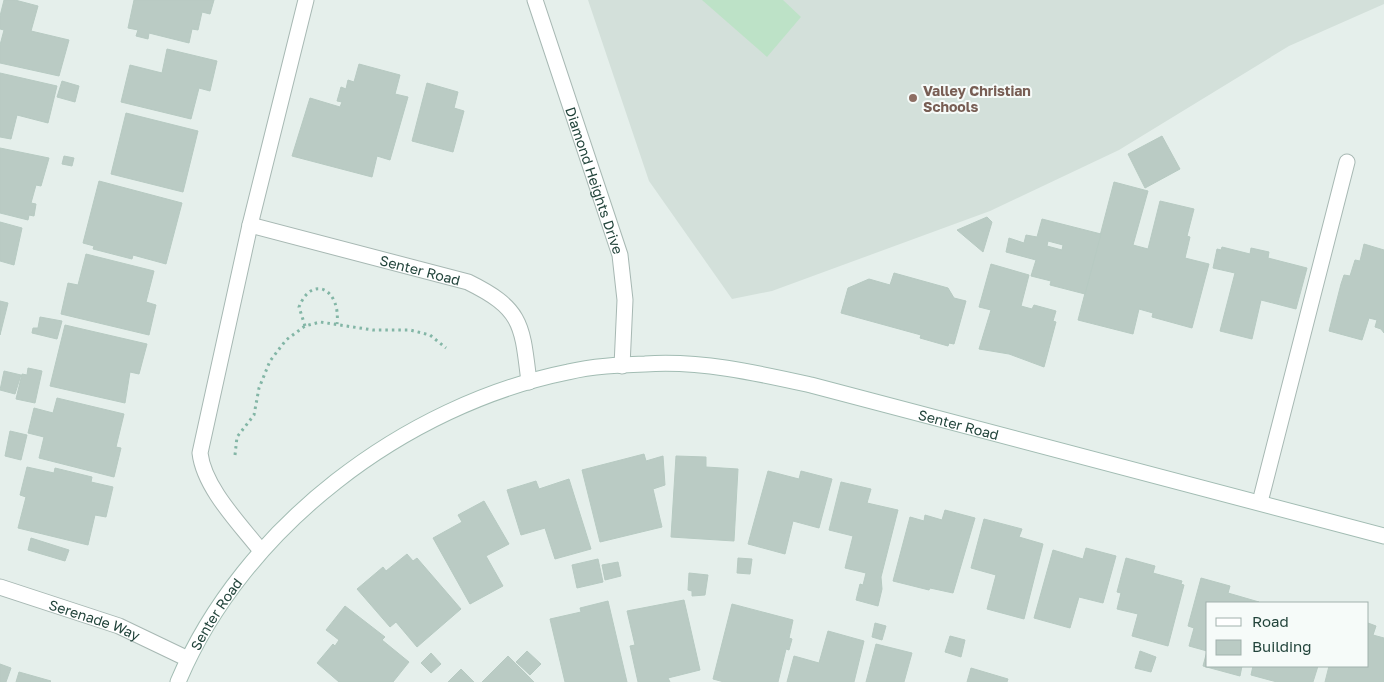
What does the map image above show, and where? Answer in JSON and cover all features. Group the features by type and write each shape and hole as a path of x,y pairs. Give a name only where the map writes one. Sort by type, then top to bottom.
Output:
{"street":[{"path":"261,551 209,483 200,454 250,225 306,0"},
{"name":"Diamond Heights Drive","path":"535,0 620,255 625,300 622,366"},
{"path":"1260,502 1347,162"},
{"name":"Senter Road","path":"250,225 468,282 485,290 510,310 519,322 529,382"},
{"name":"Senter Road","path":"178,682 188,658 217,611 261,551 285,526 338,480 378,452 429,422 463,405 529,382 569,371 646,363 698,365 811,384 1384,536"},
{"name":"Serenade Way","path":"0,587 119,626 188,658"}],"path":[{"path":"305,326 299,307 309,293 316,289 326,290 333,296 337,304 337,324"},
{"path":"235,455 237,437 254,415 259,388 270,361 286,340 305,326 320,322 373,330 410,330 430,335 446,348"}],"shaded area":[{"name":"Valley Christian Schools","path":"588,0 1384,0 1384,4 1289,46 1119,150 990,211 772,291 732,299 649,181"}],"green space":[{"path":"702,0 783,0 801,17 767,57"}],"building":[{"path":"4,0 15,0 38,6 31,31 69,40 59,76 0,63 0,45 4,30 0,29 0,16"},
{"path":"134,0 214,0 210,14 202,12 198,30 192,29 189,43 149,33 148,39 136,36 138,30 128,28"},
{"path":"167,49 217,61 210,91 199,88 191,119 121,102 130,65 162,73"},
{"path":"359,64 400,75 395,94 408,97 390,160 377,156 372,177 292,156 310,98 340,107 342,102 337,101 341,87 346,89 348,80 354,82"},
{"path":"0,73 57,86 48,123 17,115 11,139 0,137"},
{"path":"62,81 79,86 75,102 57,97"},
{"path":"427,83 458,92 454,108 464,111 453,152 412,141"},
{"path":"126,113 198,131 183,192 111,174"},
{"path":"1162,136 1180,169 1145,188 1128,154"},
{"path":"0,148 49,158 41,186 36,185 31,203 36,204 34,216 29,215 28,220 0,213"},
{"path":"64,156 74,158 72,166 62,164"},
{"path":"99,181 182,203 166,264 133,255 132,259 93,249 94,246 83,243"},
{"path":"1114,182 1148,191 1133,245 1148,249 1160,201 1194,209 1187,236 1190,237 1185,258 1209,264 1192,328 1152,317 1153,313 1139,309 1133,334 1078,320"},
{"path":"987,217 992,222 983,252 957,230"},
{"path":"1042,219 1101,234 1085,294 1050,285 1051,281 1031,276 1036,260 1006,252 1009,238 1024,243 1026,235 1037,237","holes":["1048,241 1063,245 1062,250 1047,246"]},
{"path":"0,222 22,228 14,265 0,261"},
{"path":"1364,244 1384,250 1384,333 1381,329 1375,327 1377,320 1369,318 1362,340 1329,331 1344,275 1350,276 1355,260 1360,261"},
{"path":"1222,247 1250,254 1251,248 1269,252 1268,258 1307,268 1296,309 1261,300 1252,339 1220,331 1235,273 1213,268 1217,249 1221,250"},
{"path":"86,254 154,271 146,302 156,305 149,335 61,314 68,283 78,285"},
{"path":"991,264 1029,275 1021,306 1032,309 1034,305 1056,311 1053,321 1056,322 1044,367 1009,354 979,349 991,310 979,307"},
{"path":"894,273 948,288 954,298 966,301 954,344 949,343 948,346 920,338 921,335 841,313 848,288 869,279 890,285"},
{"path":"0,301 8,303 0,335"},
{"path":"40,317 62,321 57,339 32,333 33,328 38,328"},
{"path":"65,325 147,344 139,374 130,372 125,403 50,386"},
{"path":"28,368 42,371 35,403 16,399 22,374 27,375"},
{"path":"4,371 21,375 15,394 0,390"},
{"path":"57,398 124,414 116,447 121,448 114,477 39,458 44,437 28,433 34,408 53,413"},
{"path":"10,431 27,435 21,460 5,456"},
{"path":"644,454 646,461 663,456 665,485 653,489 662,527 600,542 582,470"},
{"path":"676,456 706,457 706,467 738,469 734,541 671,537"},
{"path":"27,467 54,473 55,468 92,477 91,482 113,487 106,517 95,515 88,545 18,528 26,497 20,495"},
{"path":"768,471 799,479 801,471 832,479 819,528 793,521 785,554 748,544"},
{"path":"569,479 591,549 555,559 545,528 521,535 507,490 536,481 539,489"},
{"path":"841,482 871,489 867,503 898,510 881,577 882,589 878,606 856,600 860,584 863,585 866,573 845,568 853,536 829,530"},
{"path":"484,501 509,544 486,556 503,586 470,604 433,538 462,522 458,515"},
{"path":"945,510 975,518 953,593 930,588 929,590 893,581 910,517 924,521 925,515 942,520"},
{"path":"984,519 1022,529 1019,537 1043,544 1024,619 987,609 996,575 971,568"},
{"path":"31,538 69,550 65,561 28,550"},
{"path":"1086,548 1116,556 1103,603 1079,597 1070,628 1034,618 1053,550 1083,559"},
{"path":"407,554 413,561 417,558 461,609 417,647 396,622 390,627 357,589 383,567 386,571"},
{"path":"738,558 752,559 750,574 737,573"},
{"path":"1126,558 1155,566 1153,573 1182,581 1181,584 1184,585 1168,646 1132,636 1138,614 1117,609 1121,593 1117,592"},
{"path":"598,559 603,582 577,588 572,565"},
{"path":"618,562 621,576 605,580 602,565"},
{"path":"689,573 708,575 705,595 692,596 692,591 688,590"},
{"path":"1201,578 1230,586 1228,593 1259,602 1206,602 1206,651 1189,646 1194,628 1188,626"},
{"path":"684,600 700,670 668,678 670,682 638,682 630,646 635,645 627,611"},
{"path":"608,601 627,682 565,682 550,619 581,612 580,608"},
{"path":"732,604 793,620 789,638 792,639 789,650 786,649 778,682 724,682 713,679"},
{"path":"345,606 385,637 382,640 409,662 393,682 339,682 317,663 333,644 335,646 339,640 326,630"},
{"path":"875,623 886,626 882,640 872,637"},
{"path":"1369,623 1376,626 1373,635 1384,638 1384,682 1325,682 1329,667 1369,667"},
{"path":"828,631 864,641 854,682 787,682 794,656 819,663"},
{"path":"950,636 965,640 961,657 945,652"},
{"path":"876,644 912,653 904,682 866,682"},
{"path":"527,651 541,664 530,675 516,662"},
{"path":"1140,651 1156,657 1151,672 1135,668"},
{"path":"431,653 441,664 431,673 421,663"},
{"path":"1206,655 1206,667 1203,666"},
{"path":"508,656 534,682 482,682"},
{"path":"0,664 11,668 6,682 0,682"},
{"path":"1207,667 1242,667 1240,676"},
{"path":"1253,667 1318,667 1313,682 1277,682 1251,675"},
{"path":"971,668 1008,679 1007,682 967,682"},
{"path":"461,669 474,682 448,682"},
{"path":"19,672 51,681 16,682"}],"place":[{"name":"Valley Christian Schools","path":"913,98"}]}
